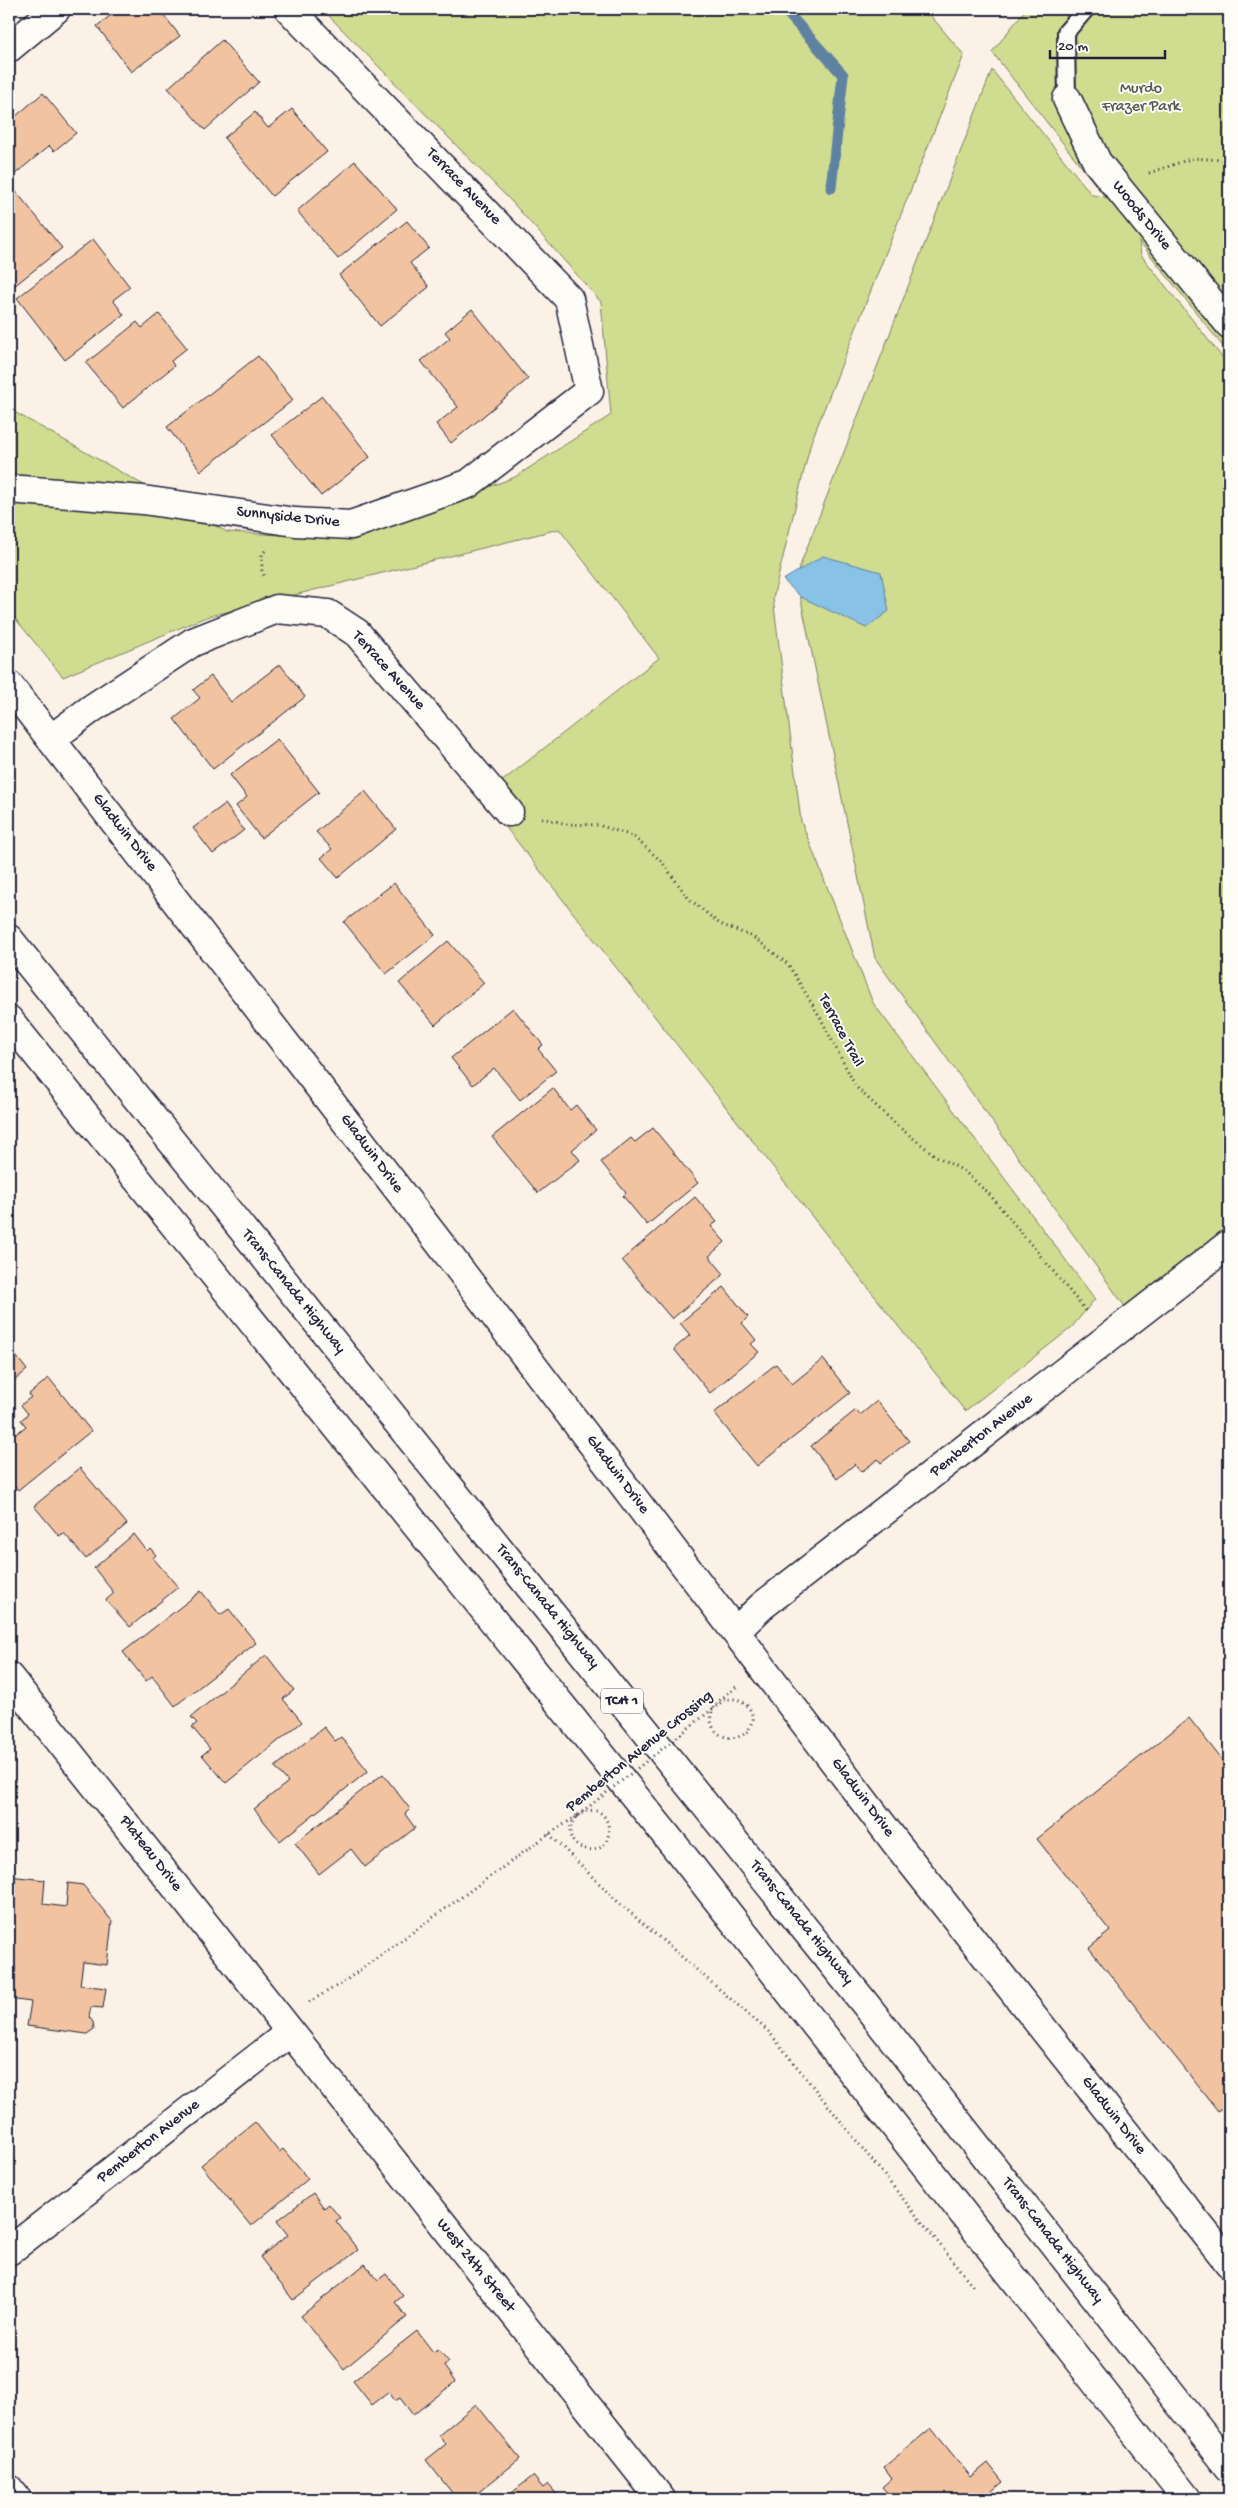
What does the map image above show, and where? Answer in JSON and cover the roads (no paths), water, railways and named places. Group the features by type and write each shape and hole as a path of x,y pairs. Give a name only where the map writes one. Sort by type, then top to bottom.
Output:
{"main road":[{"path":"9,48 56,9"},
{"name":"Terrace Avenue","path":"289,9 569,299 589,391"},
{"name":"Woods Drive","path":"1066,99 1097,162 1229,324"},
{"name":"Sunnyside Drive","path":"9,489 144,500 310,522 351,524 468,484 589,391"},
{"name":"Terrace Avenue","path":"51,739 91,709 193,642 277,610 328,614 357,633 509,812"},
{"name":"Gladwin Drive","path":"9,685 896,1842 1229,2263"},
{"name":"Trans-Canada Highway","path":"9,939 866,2004 1229,2467"},
{"path":"9,1020 686,1860 1186,2499"},
{"name":"Pemberton Avenue","path":"736,1631 762,1606 1229,1244"},
{"name":"Plateau Drive","path":"9,1677 289,2033"},
{"name":"Pemberton Avenue","path":"9,2251 289,2033"},
{"name":"West 24th Street","path":"289,2033 660,2499"},
{"path":"1143,2357 1229,2448"},
{"path":"9,2489 17,2499"}],"lane":[{"path":"1066,99 1066,32 1086,9"}],"water":[{"path":"823,556 881,572 889,611 866,628 801,597 783,580"}],"waterway":[{"path":"784,9 843,75 831,188"}],"park label":[{"name":"Murdo Frazer Park","path":"1141,98"}]}
